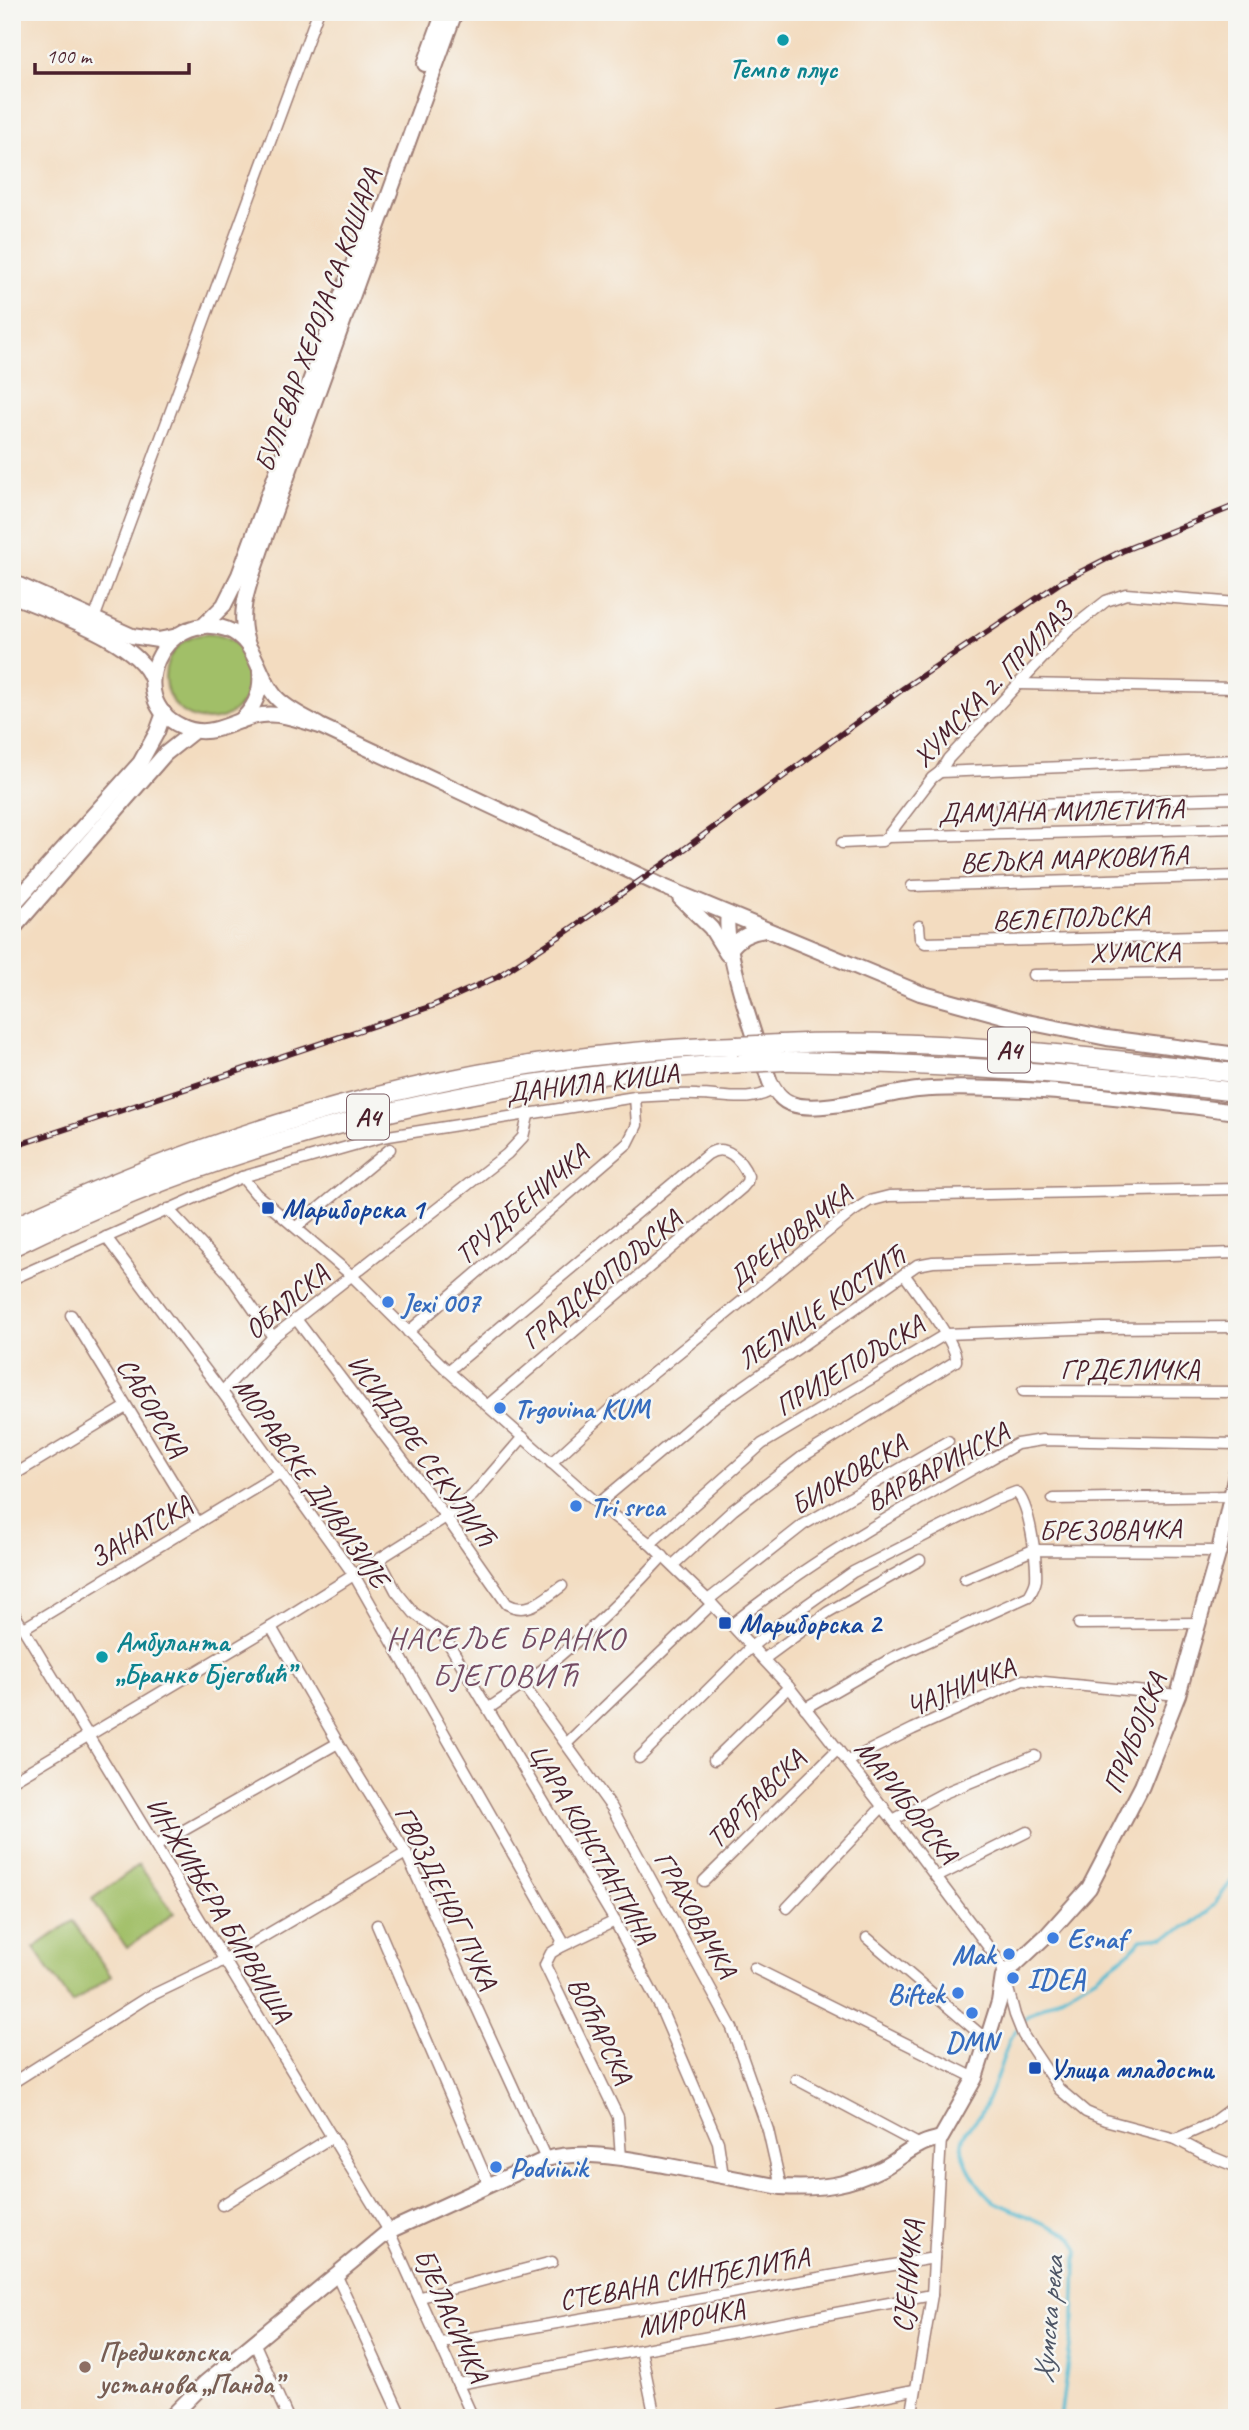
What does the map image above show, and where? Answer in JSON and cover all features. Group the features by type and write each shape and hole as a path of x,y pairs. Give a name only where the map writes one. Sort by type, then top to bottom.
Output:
{"highway":[{"name":"A4","path":"12,1228 183,1156 282,1123 372,1098 532,1065 641,1052 740,1055 782,1053 851,1043 954,1046 1237,1073"},
{"name":"A4","path":"782,1053 1120,1079 1237,1092"},
{"name":"A4","path":"12,1247 93,1210 181,1175 273,1144 363,1119 457,1097 740,1055"}],"main road":[{"name":"БУЛЕВАР ХЕРОЈА СА КОШАРА","path":"202,627 224,605 239,575 444,12"},
{"name":"БУЛЕВАР ХЕРОЈА СА КОШАРА","path":"249,646 243,632 243,605 261,549 455,12"},
{"path":"12,582 142,639 159,640 202,627 225,629 249,646 278,699 320,726 664,887 920,993 974,1009 1107,1038 1237,1055"},
{"path":"12,595 116,642 141,660 164,713 175,723 194,731 213,732 260,715 275,714 320,726"},
{"path":"152,681 158,655 174,637"},
{"path":"235,724 253,706 260,685 260,669"},
{"path":"12,906 139,763 157,732 164,713"},
{"path":"12,930 165,754 194,731"},
{"path":"664,887 682,899 711,928 737,972"},
{"path":"728,914 726,925 730,950 774,1089 786,1102 806,1107 905,1091 960,1088 1077,1093 1237,1112"},
{"path":"730,950 734,943 747,934 766,930"},
{"name":"ПРИБОЈСКА","path":"1003,1976 1048,1934 1088,1888 1142,1786 1178,1695 1219,1551 1237,1470"},
{"path":"170,2418 205,2383 389,2231 545,2160 582,2154 621,2158 781,2187 833,2186 882,2168 920,2145 941,2138 975,2078 999,2002 1003,1976"}],"street":[{"path":"94,620 318,12"},
{"name":"ХУМСКА 2. ПРИЛАЗ","path":"887,837 948,759 1068,631 1106,601 1126,594 1237,603"},
{"path":"1020,684 1237,688"},
{"path":"940,772 1237,760"},
{"path":"1001,804 1237,798"},
{"name":"ДАМЈАНА МИЛЕТИЋА","path":"887,837 1237,828"},
{"path":"842,843 881,841 887,837"},
{"name":"ВЕЉКА МАРКОВИЋА","path":"912,886 1237,876"},
{"name":"ВЕЛЕПОЉСКА","path":"919,926 920,938 925,943 1237,935"},
{"name":"ХУМСКА","path":"1033,975 1237,972"},
{"name":"ДАНИЛА КИША","path":"12,1279 242,1177 382,1136 635,1097 677,1094 750,1098 765,1095 774,1089"},
{"name":"ТРУДБЕНИЧКА","path":"408,1332 628,1143 637,1125 635,1097"},
{"name":"ОБАЛСКА","path":"222,1392 273,1337 507,1154 523,1137 529,1112"},
{"path":"296,1227 390,1149"},
{"name":"ГРАДСКОПОЉСКА","path":"447,1371 712,1151 726,1150 737,1158 748,1176 743,1188 488,1405"},
{"name":"МАРИБОРСКА","path":"242,1177 256,1194 351,1275 447,1371 598,1504 673,1565 789,1687 883,1806 996,1957 1003,1970 1023,2035 1059,2090 1086,2112 1105,2120 1176,2139 1202,2154 1237,2166"},
{"name":"ДРЕНОВАЧКА","path":"551,1463 619,1401 869,1201 888,1196 1237,1189"},
{"path":"168,1209 229,1274 273,1337"},
{"name":"МОРАВСКЕ ДИВИЗИЈЕ","path":"106,1237 222,1392 354,1576 562,1940 559,1948"},
{"name":"ЛЕЛИЦЕ КОСТИЋ","path":"598,1504 715,1407 917,1265 933,1262 1237,1253"},
{"path":"673,1565 733,1510 802,1457 956,1361 946,1334 904,1274"},
{"name":"САБОРСКА","path":"71,1315 198,1523"},
{"name":"ИСИДОРЕ СЕКУЛИЋ","path":"296,1319 446,1517 501,1598 512,1607 530,1607 562,1586"},
{"name":"ПРИЈЕПОЉСКА","path":"650,1544 762,1444 946,1334 1102,1328 1237,1327"},
{"name":"ГРДЕЛИЧКА","path":"1023,1391 1237,1392"},
{"path":"12,1476 126,1407"},
{"path":"12,1781 271,1627 446,1517 473,1495 523,1437"},
{"name":"ВАРВАРИНСКА","path":"731,1625 790,1578 842,1544 1017,1444 1042,1440 1237,1444"},
{"name":"БИОКОВСКА","path":"567,1744 710,1602 803,1525 948,1441"},
{"name":"ЗАНАТСКА","path":"23,1628 280,1473"},
{"path":"639,1758 751,1647 853,1572 1016,1492 1024,1501 1033,1550 1036,1581 1029,1596 894,1657 805,1708"},
{"path":"1053,1499 1231,1496"},
{"name":"БРЕЗОВАЧКА","path":"965,1579 1033,1550 1219,1551"},
{"path":"489,1708 524,1686 607,1615 663,1556"},
{"name":"ЦАРА КОНСТАНТИНА","path":"379,1559 396,1591 414,1613 443,1634 615,1921 660,2007 693,2080 718,2142 723,2175"},
{"path":"764,1660 828,1612 920,1560"},
{"name":"ИНЖИЊЕРА БИРВИША","path":"12,1610 389,2231"},
{"path":"1079,1623 1199,1623"},
{"name":"ГВОЗДЕНОГ ПУКА","path":"271,1627 406,1853 545,2160"},
{"name":"ЧАЈНИЧКА","path":"848,1761 1023,1680 1178,1695"},
{"name":"ГРАХОВАЧКА","path":"524,1686 612,1808 732,2028 768,2130 781,2187"},
{"path":"714,1760 789,1687"},
{"path":"156,1846 338,1742"},
{"name":"ТВРЂАВСКА","path":"704,1881 838,1749"},
{"path":"893,1820 944,1793 1035,1756"},
{"path":"787,1908 883,1806"},
{"path":"937,1877 1027,1832"},
{"path":"12,2083 146,1998 224,1959 406,1853"},
{"name":"ВОЋАРСКА","path":"615,1921 551,1953 545,1965 618,2117 621,2158"},
{"path":"377,1925 489,2185"},
{"path":"867,1938 987,2040"},
{"path":"754,1968 975,2078"},
{"path":"796,2078 920,2145"},
{"path":"1176,2139 1210,2124 1237,2104"},
{"path":"222,2205 332,2137"},
{"name":"СЈЕНИЧКА","path":"911,2418 932,2295 941,2138"},
{"name":"БЈЕЛАСИЧКА","path":"389,2231 421,2297 473,2418"},
{"name":"СТЕВАНА СИНЂЕЛИЋА","path":"440,2343 934,2258"},
{"path":"421,2297 552,2262"},
{"path":"336,2274 402,2418"},
{"name":"МИРОЧКА","path":"458,2385 932,2295"},
{"path":"254,2342 288,2418"},
{"path":"642,2350 655,2418"},
{"path":"769,2418 914,2390"}],"green space":[{"path":"208,634 224,638 238,647 247,661 251,677 247,693 238,707 224,716 208,720 192,716 178,707 169,693 165,677 169,661 178,647 192,638"},
{"path":"139,1865 174,1913 127,1948 92,1899"},
{"path":"73,1921 111,1976 72,2003 34,1948"}],"waterway":[{"name":"Хумска река","path":"1022,2023 1026,2017 1095,1977 1130,1952 1142,1939 1164,1937 1192,1924 1209,1911 1237,1874"},
{"name":"Хумска река","path":"1017,2029 1010,2038 993,2088 980,2115 964,2134 962,2149 973,2175 989,2197 1066,2233 1073,2239 1079,2251 1076,2262 1074,2318 1060,2418"}],"railway":[{"path":"12,1147 432,1006 497,977 664,864 904,688 1061,582 1122,551 1237,505"}],"place":[{"name":"Темпо плус","path":"783,40"},
{"name":"Мариборска 1","path":"268,1208"},
{"name":"Jexi 007","path":"388,1302"},
{"name":"Trgovina KUM","path":"500,1408"},
{"name":"Tri srca","path":"576,1506"},
{"name":"Мариборска 2","path":"725,1623"},
{"name":"Амбуланта „Бранко Бјеговић”","path":"102,1657"},
{"name":"Esnaf","path":"1053,1938"},
{"name":"Mak","path":"1009,1954"},
{"name":"IDEA","path":"1013,1978"},
{"name":"Biftek","path":"958,1993"},
{"name":"DMN","path":"972,2013"},
{"name":"Улица младости","path":"1035,2068"},
{"name":"Podvinik","path":"496,2167"},
{"name":"Предшколска установа „Панда”","path":"85,2367"}],"district":[{"name":"НАСЕЉЕ БРАНКО БЈЕГОВИЋ","path":"506,1656"}]}
